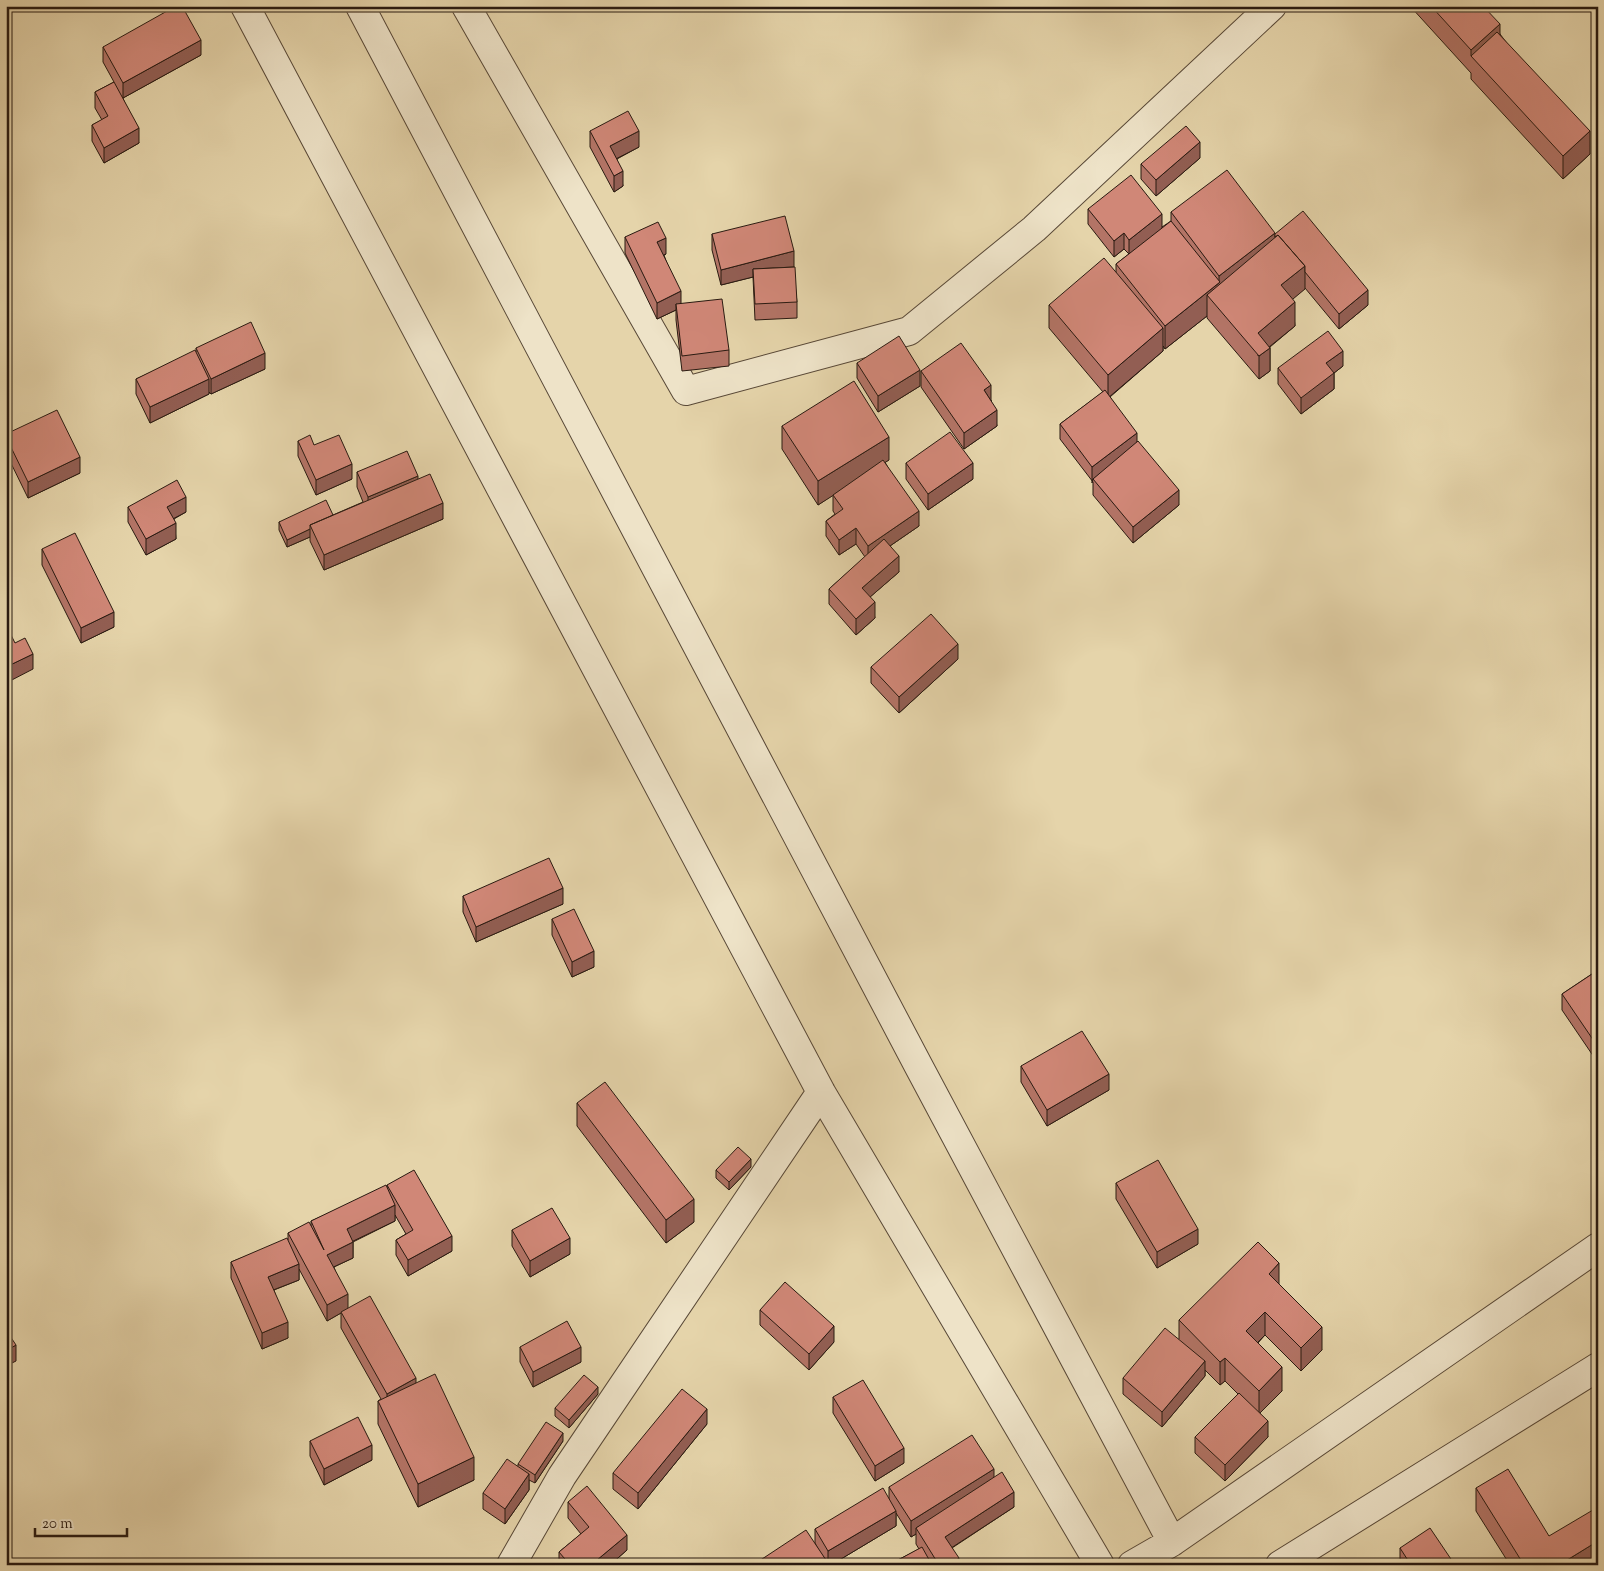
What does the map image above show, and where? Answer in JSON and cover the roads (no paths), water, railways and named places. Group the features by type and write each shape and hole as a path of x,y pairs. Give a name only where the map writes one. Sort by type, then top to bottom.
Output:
{"street":[{"path":"245,6 821,1092 1100,1565"},
{"path":"360,6 904,1039 1172,1542"},
{"path":"466,6 686,391 908,331 1034,229 1272,6"},
{"path":"511,1565 562,1476 821,1092"},
{"path":"1132,1565 1172,1542 1598,1247"},
{"path":"1280,1565 1598,1367"}]}
